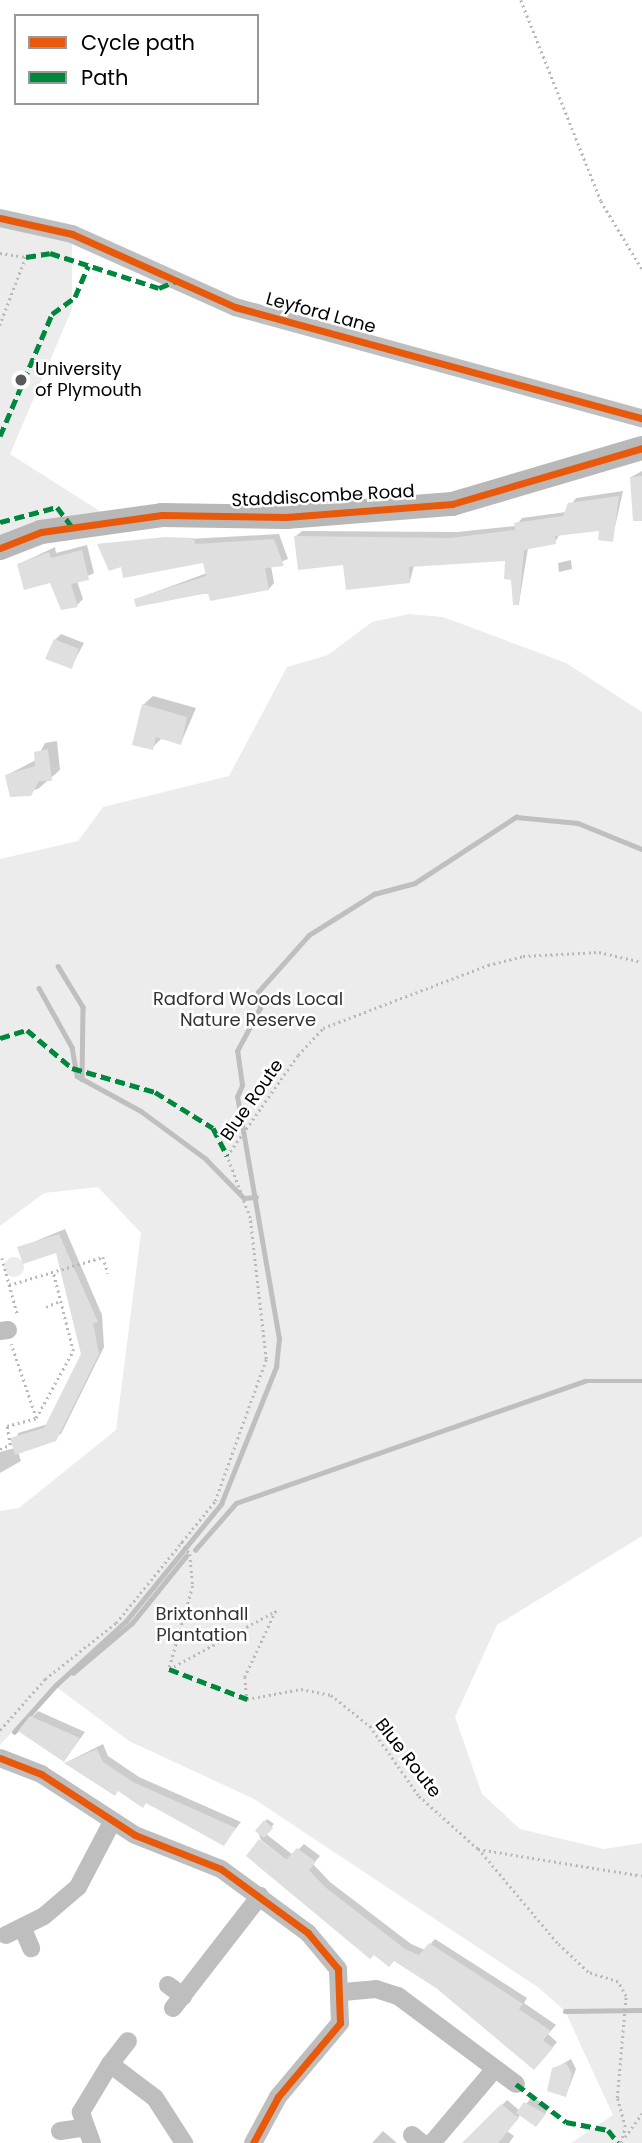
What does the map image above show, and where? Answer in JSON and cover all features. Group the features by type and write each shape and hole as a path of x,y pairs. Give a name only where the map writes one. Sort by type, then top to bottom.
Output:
{"street":[{"name":"Leyford Lane","path":"0,218 72,234 235,307 642,418"},
{"name":"Staddiscombe Road","path":"0,548 41,532 162,515 300,517 452,504 642,447"},
{"path":"0,1758 41,1774 112,1822 202,1858 260,1896 325,1950 343,1992 340,2023 270,2107 253,2143"},
{"path":"31,1948 15,1932 78,1887 112,1822"},
{"path":"174,1996 260,1896"},
{"path":"343,1992 376,1990 398,1996 516,2084"},
{"path":"60,2131 87,2135 88,2092 128,2041"},
{"path":"110,2064 155,2098 184,2143"},
{"path":"432,2143 494,2070"}],"path":[{"path":"521,0 601,201 642,269"},
{"path":"0,253 26,257 0,325"},
{"path":"9,1285 103,1257 108,1273"},
{"path":"2,1258 9,1285 7,1327 36,1418"},
{"path":"0,1449 10,1445 7,1426 36,1418 73,1351 58,1302 53,1272"},
{"path":"46,1307 58,1302"},
{"path":"478,1849 642,1876"},
{"path":"622,2141 642,2114"}],"green space":[{"name":"University of Plymouth","path":"0,220 72,234 72,309 10,454 117,522 0,557"},
{"name":"Radford Woods Local Nature Reserve","path":"409,614 443,617 566,663 642,712 642,1536 497,1625 455,1717 482,1794 520,1829 604,1849 642,1843 642,2143 571,2143 613,2115 565,2011 539,1988 254,1799 129,1741 55,1686 0,1745 0,1511 19,1508 116,1430 141,1233 98,1187 44,1193 0,1226 0,859 78,841 103,807 229,776 287,667 328,655 372,622"},
{"path":"14,1257 21,1260 24,1267 21,1274 14,1277 7,1274 4,1267 7,1260"}],"building":[{"path":"642,476 642,521 633,521 630,477"},
{"path":"619,496 613,542 598,540 599,531 555,536 556,544 524,550 519,605 513,605 511,580 504,579 505,561 409,567 410,583 346,590 343,565 298,570 294,536 450,538 515,530 514,523 563,516 568,503"},
{"path":"165,537 194,538 195,544 274,539 284,566 265,568 269,590 210,601 208,593 136,607 134,599 206,576 203,563 123,578 121,567 109,571 97,544"},
{"path":"82,550 89,580 71,584 78,607 61,610 50,583 24,590 17,564 49,552 51,558"},
{"path":"54,639 79,649 72,669 45,659"},
{"path":"142,704 187,717 181,745 156,737 153,750 132,745"},
{"path":"48,749 52,781 39,781 31,796 10,797 5,775 35,766 34,752"},
{"path":"59,1234 98,1322 93,1323 99,1354 56,1441 15,1455 10,1438 44,1428 81,1354 56,1253 23,1264 17,1247"},
{"path":"30,1716 80,1738 64,1762 18,1731"},
{"path":"97,1749 103,1762 133,1782 236,1828 224,1846 146,1803 143,1808 118,1791 115,1796 64,1763"},
{"path":"264,1820 273,1828 264,1838 255,1831"},
{"path":"259,1839 286,1860 297,1848 316,1862 309,1870 325,1887 405,1949 419,1955 429,1943 523,2004 519,2009 551,2031 543,2040 553,2048 534,2070 436,1988 394,1961 389,1967 374,1955 370,1959 246,1856"},
{"path":"566,2063 572,2074 566,2097 547,2091 552,2068"},
{"path":"524,2102 546,2114 536,2127 516,2113"},
{"path":"501,2104 519,2118 498,2143 462,2143"}],"waterway":[{"path":"55,1686 126,1621 221,1504 276,1367 279,1339 237,1097 242,1085 237,1051 260,1008 258,992 309,935 374,894 415,883 516,817 578,823 642,849"},
{"path":"58,966 83,1007 82,1079"},
{"path":"39,988 72,1047 77,1076 141,1111 206,1159 244,1198 256,1197"},
{"path":"195,1550 236,1503 585,1381 642,1381"},
{"path":"73,1673 132,1623 186,1556"},
{"path":"14,1732 55,1686"},
{"path":"565,2011 642,2010"}],"marked path":[{"path":"26,257 50,253 159,288 176,281"},
{"path":"0,436 52,314 75,297 88,266"},
{"path":"0,522 57,507 73,528"},
{"path":"0,1038 27,1030 72,1068 155,1092 213,1128 227,1156"},
{"path":"169,1669 247,1699"},
{"path":"516,2084 566,2122 608,2130 618,2143"}],"cycle path":[{"path":"0,218 72,234 235,307 642,418"},
{"path":"0,548 41,532 162,515 286,517 452,504 642,448"},
{"path":"0,1758 41,1774 135,1835 221,1869 308,1933 338,1969 340,2023 278,2097 253,2143"}],"place":[{"name":"University of Plymouth","path":"21,380"}],"park label":[{"name":"Brixtonhall Plantation","path":"202,1625"}]}
